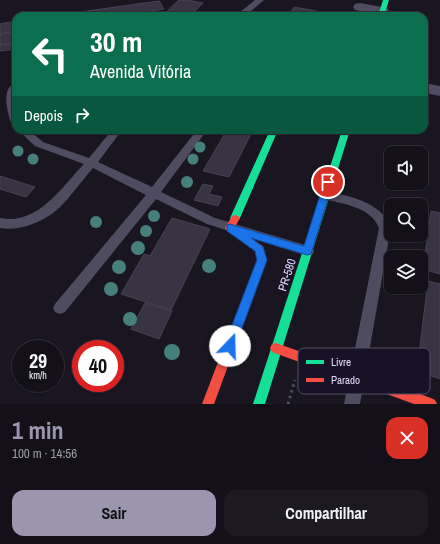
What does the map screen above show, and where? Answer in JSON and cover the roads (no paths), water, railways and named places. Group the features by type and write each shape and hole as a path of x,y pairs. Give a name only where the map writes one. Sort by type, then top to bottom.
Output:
{"street":[{"path":"358,8 383,9"},
{"path":"428,89 440,91"},
{"path":"208,404 262,260 260,249 230,228 272,134"},
{"name":"PR-580","path":"259,404 324,195 345,134"},
{"path":"276,348 298,356"},
{"path":"404,394 431,404"}],"lane":[{"path":"246,12 260,0"},
{"path":"12,95 10,100 12,108"},
{"path":"28,134 39,144 91,163 152,194 230,228 307,251"},
{"path":"0,222 10,225 23,223 49,210 91,163 114,134"},
{"path":"60,308 176,166 199,134"},
{"path":"324,195 342,199 372,211 383,220 385,228 362,348"},
{"path":"352,404 354,394"}]}
